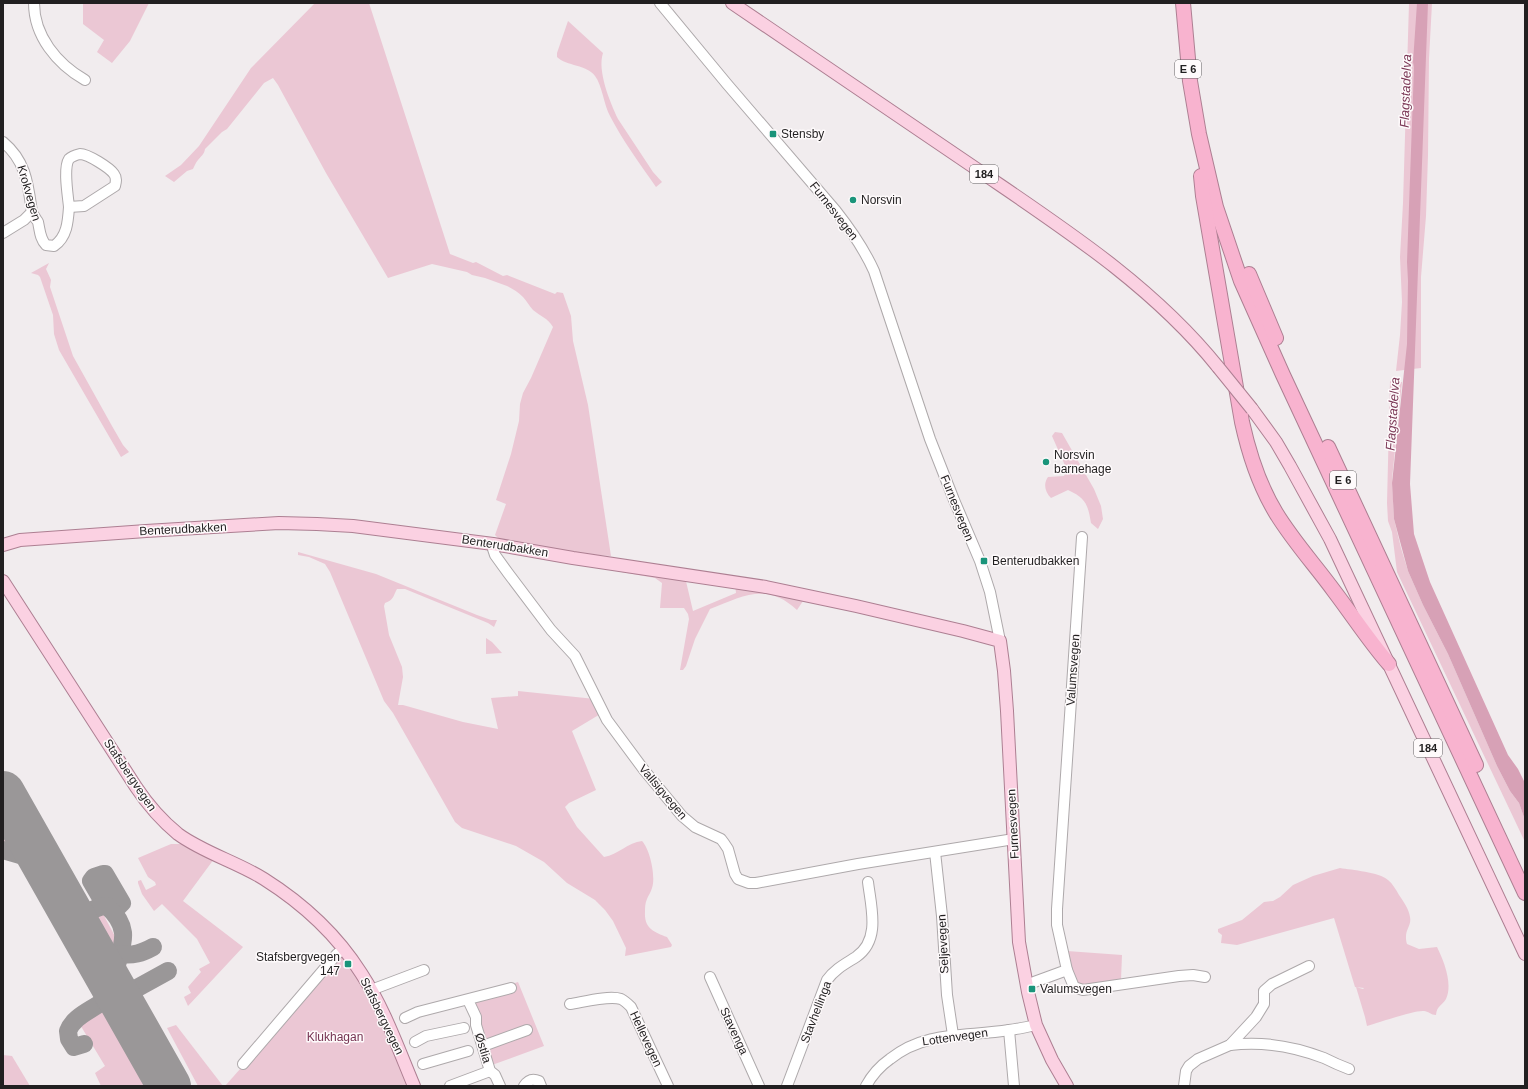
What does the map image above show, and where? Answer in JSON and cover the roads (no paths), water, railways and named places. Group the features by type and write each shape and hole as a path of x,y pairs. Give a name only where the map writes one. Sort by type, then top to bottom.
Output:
{"highway":[{"name":"E 6","path":"1183,3 1190,81 1198,134 1203,196 1242,422 1252,459 1268,499 1289,532 1343,602 1370,642 1389,664"},
{"name":"E 6","path":"1192,3 1200,91 1212,154 1225,204 1246,266 1278,340 1525,870"},
{"name":"E 6","path":"1198,134 1216,207 1229,248 1248,298 1525,892"}],"main road":[{"name":"184","path":"732,3 1046,216 1111,264 1186,330 1218,367 1252,409 1276,442 1317,514 1525,954"},
{"name":"Benterudbakken","path":"3,545 20,540 146,531 297,523 353,526 493,544 766,587 963,630 1000,642"},
{"name":"Stafsbergvegen","path":"3,581 136,787 158,816 180,834 262,878 287,894 317,920 343,949 355,964 382,1010 414,1086"},
{"name":"Furnesvegen","path":"1000,642 1006,692 1019,942 1026,985 1036,1025 1066,1086"}],"street":[{"path":"34,3 37,24 48,47 62,63 85,80"},
{"name":"Furnesvegen","path":"660,3 836,211 867,255 874,271 930,439 980,561 990,592 1000,642"},
{"name":"Krokvegen","path":"3,142 12,150 20,162 27,183 32,212 36,218 42,240 46,245 51,247 59,243 65,234 69,207 66,167 68,161 75,155 84,154 114,173 116,181 115,186 84,206 69,207"},
{"path":"3,233 24,220 32,212"},
{"name":"Valumsvegen","path":"1082,537 1057,909 1057,925 1067,970 1074,987 1082,990 1179,976 1193,975 1205,977"},
{"name":"Vallsigvegen","path":"493,544 495,555 508,573 551,630 571,651 579,662 611,727 682,816 696,827 716,837 724,843 738,879 749,883 756,883 1014,839"},
{"name":"Seljevegen","path":"935,852 942,916 947,995 953,1035"},
{"name":"Stavhellinga","path":"787,1086 827,980 835,970 864,950 870,939 873,921 868,882"},
{"path":"243,1064 337,954 343,949"},
{"path":"1230,1045 1256,1017 1262,1008 1265,999 1259,991 1309,966"},
{"path":"371,990 424,970"},
{"path":"1026,985 1067,970"},
{"name":"Stavenga","path":"710,977 759,1086"},
{"path":"405,1018 418,1012 511,988"},
{"name":"Hellevegen","path":"570,1004 617,998 626,1002 631,1007 668,1086"},
{"name":"Østlia","path":"468,1000 476,1017 476,1025 490,1071 495,1075 500,1086"},
{"name":"Lottenvegen","path":"866,1086 871,1076 882,1064 898,1052 918,1042 953,1035 1009,1030 1036,1025"},
{"path":"415,1042 426,1036 464,1028"},
{"path":"483,1046 527,1030"},
{"path":"1009,1030 1014,1086"},
{"path":"1184,1086 1186,1071 1189,1066 1198,1059 1230,1045 1248,1043 1280,1045 1324,1058 1349,1069"},
{"path":"423,1064 468,1051"},
{"name":"Østlia","path":"450,1086 490,1071"},
{"path":"524,1086 529,1080 532,1079 539,1081 541,1086"}],"place":[{"name":"Stensby","path":"773,134"},
{"name":"Norsvin","path":"853,200"},
{"name":"Norsvin barnehage","path":"1046,462"},
{"name":"Benterudbakken","path":"984,561"},
{"name":"Stafsbergvegen 147","path":"348,964"},
{"name":"Valumsvegen","path":"1032,989"}],"water label":[{"name":"Flagstadelva","path":"1405,91"},
{"name":"Flagstadelva","path":"1392,414"}],"park label":[{"name":"Klukhagan","path":"335,1037"}]}
